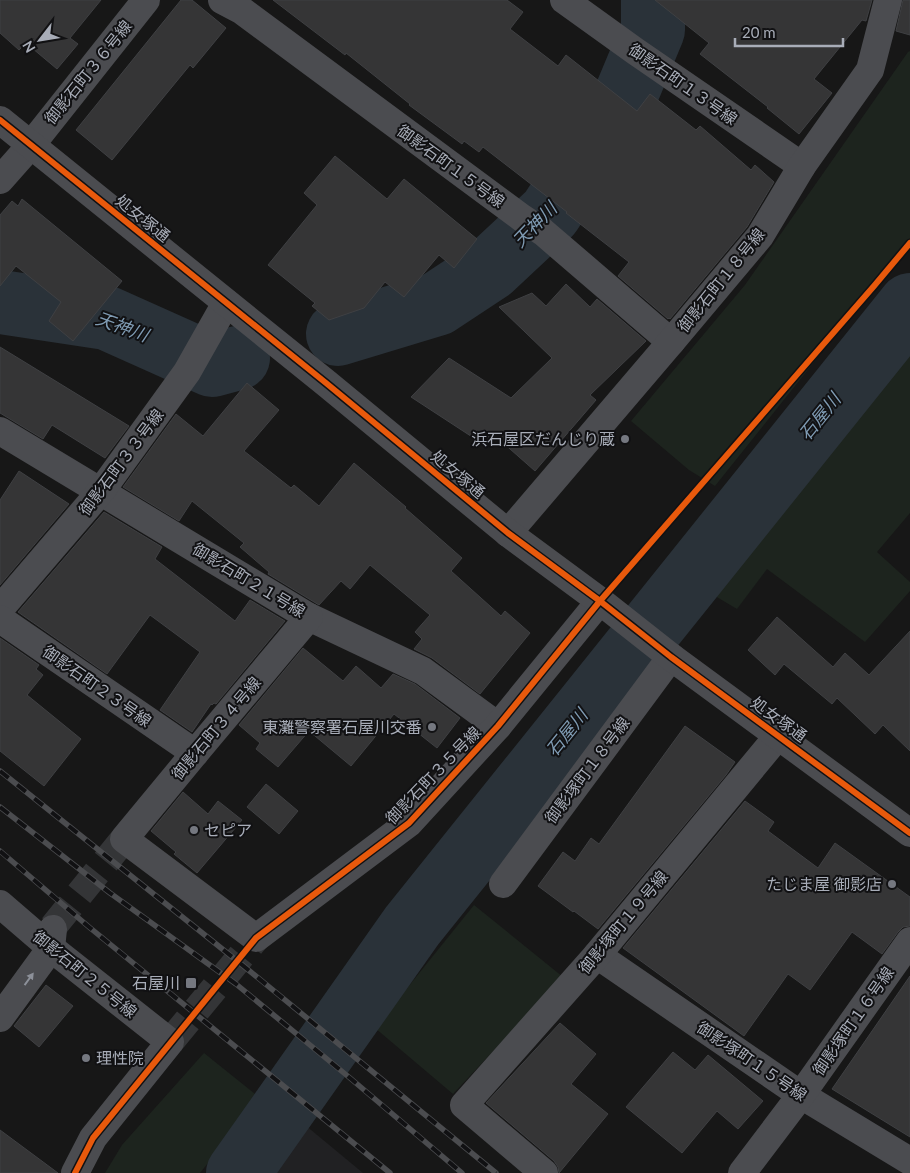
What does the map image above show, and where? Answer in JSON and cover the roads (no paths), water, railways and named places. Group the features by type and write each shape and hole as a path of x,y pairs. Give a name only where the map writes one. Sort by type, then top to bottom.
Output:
{"street":[{"name":"御影石町３６号線","path":"0,180 146,0"},
{"name":"御影石町１５号線","path":"222,0 240,10 532,225 671,342"},
{"name":"御影石町１３号線","path":"564,0 802,166"},
{"name":"御影石町１８号線","path":"508,533 760,236 802,166 870,70 888,0"},
{"name":"処女塚通","path":"0,120 326,383 508,533 666,653 910,833"},
{"name":"御影石町３３号線","path":"0,609 102,491 187,372 226,303"},
{"name":"御影石町２１号線","path":"0,431 309,617 424,671 498,726"},
{"name":"御影石町３５号線","path":"124,840 256,938 410,823 498,726 600,601"},
{"name":"御影石町３４号線","path":"124,840 309,617"},
{"name":"御影石町２３号線","path":"0,619 195,753"},
{"name":"御影塚町１８号線","path":"503,884 666,653"},
{"name":"御影塚町１９号線","path":"544,1173 464,1105 598,955 778,736"},
{"name":"御影石町２５号線","path":"0,904 52,937 170,1042 93,1138 75,1173"},
{"path":"0,1018 52,937"},
{"name":"御影塚町１６号線","path":"742,1173 801,1095 910,941"},
{"name":"御影塚町１５号線","path":"598,955 801,1095 910,1160"}],"waterway":[{"name":"天神川","path":"338,334 437,304 490,269 550,213 623,102 653,30 653,0"},
{"name":"天神川","path":"0,302 107,318 212,365 238,358"},
{"name":"石屋川","path":"238,1173 412,926 910,305"}],"tunnel":[{"path":"53,927 124,839"},
{"path":"170,1042 256,938"}],"railway":[{"path":"0,771 246,968 496,1173"},
{"path":"0,807 110,893 236,984 462,1173"},
{"path":"0,851 89,927 390,1173"}],"place":[{"name":"浜石屋区だんじり蔵","path":"625,439"},
{"name":"東灘警察署石屋川交番","path":"432,727"},
{"name":"セピア","path":"194,830"},
{"name":"たじま屋 御影店","path":"892,884"},
{"name":"石屋川","path":"191,983"},
{"name":"理性院","path":"86,1058"}]}
